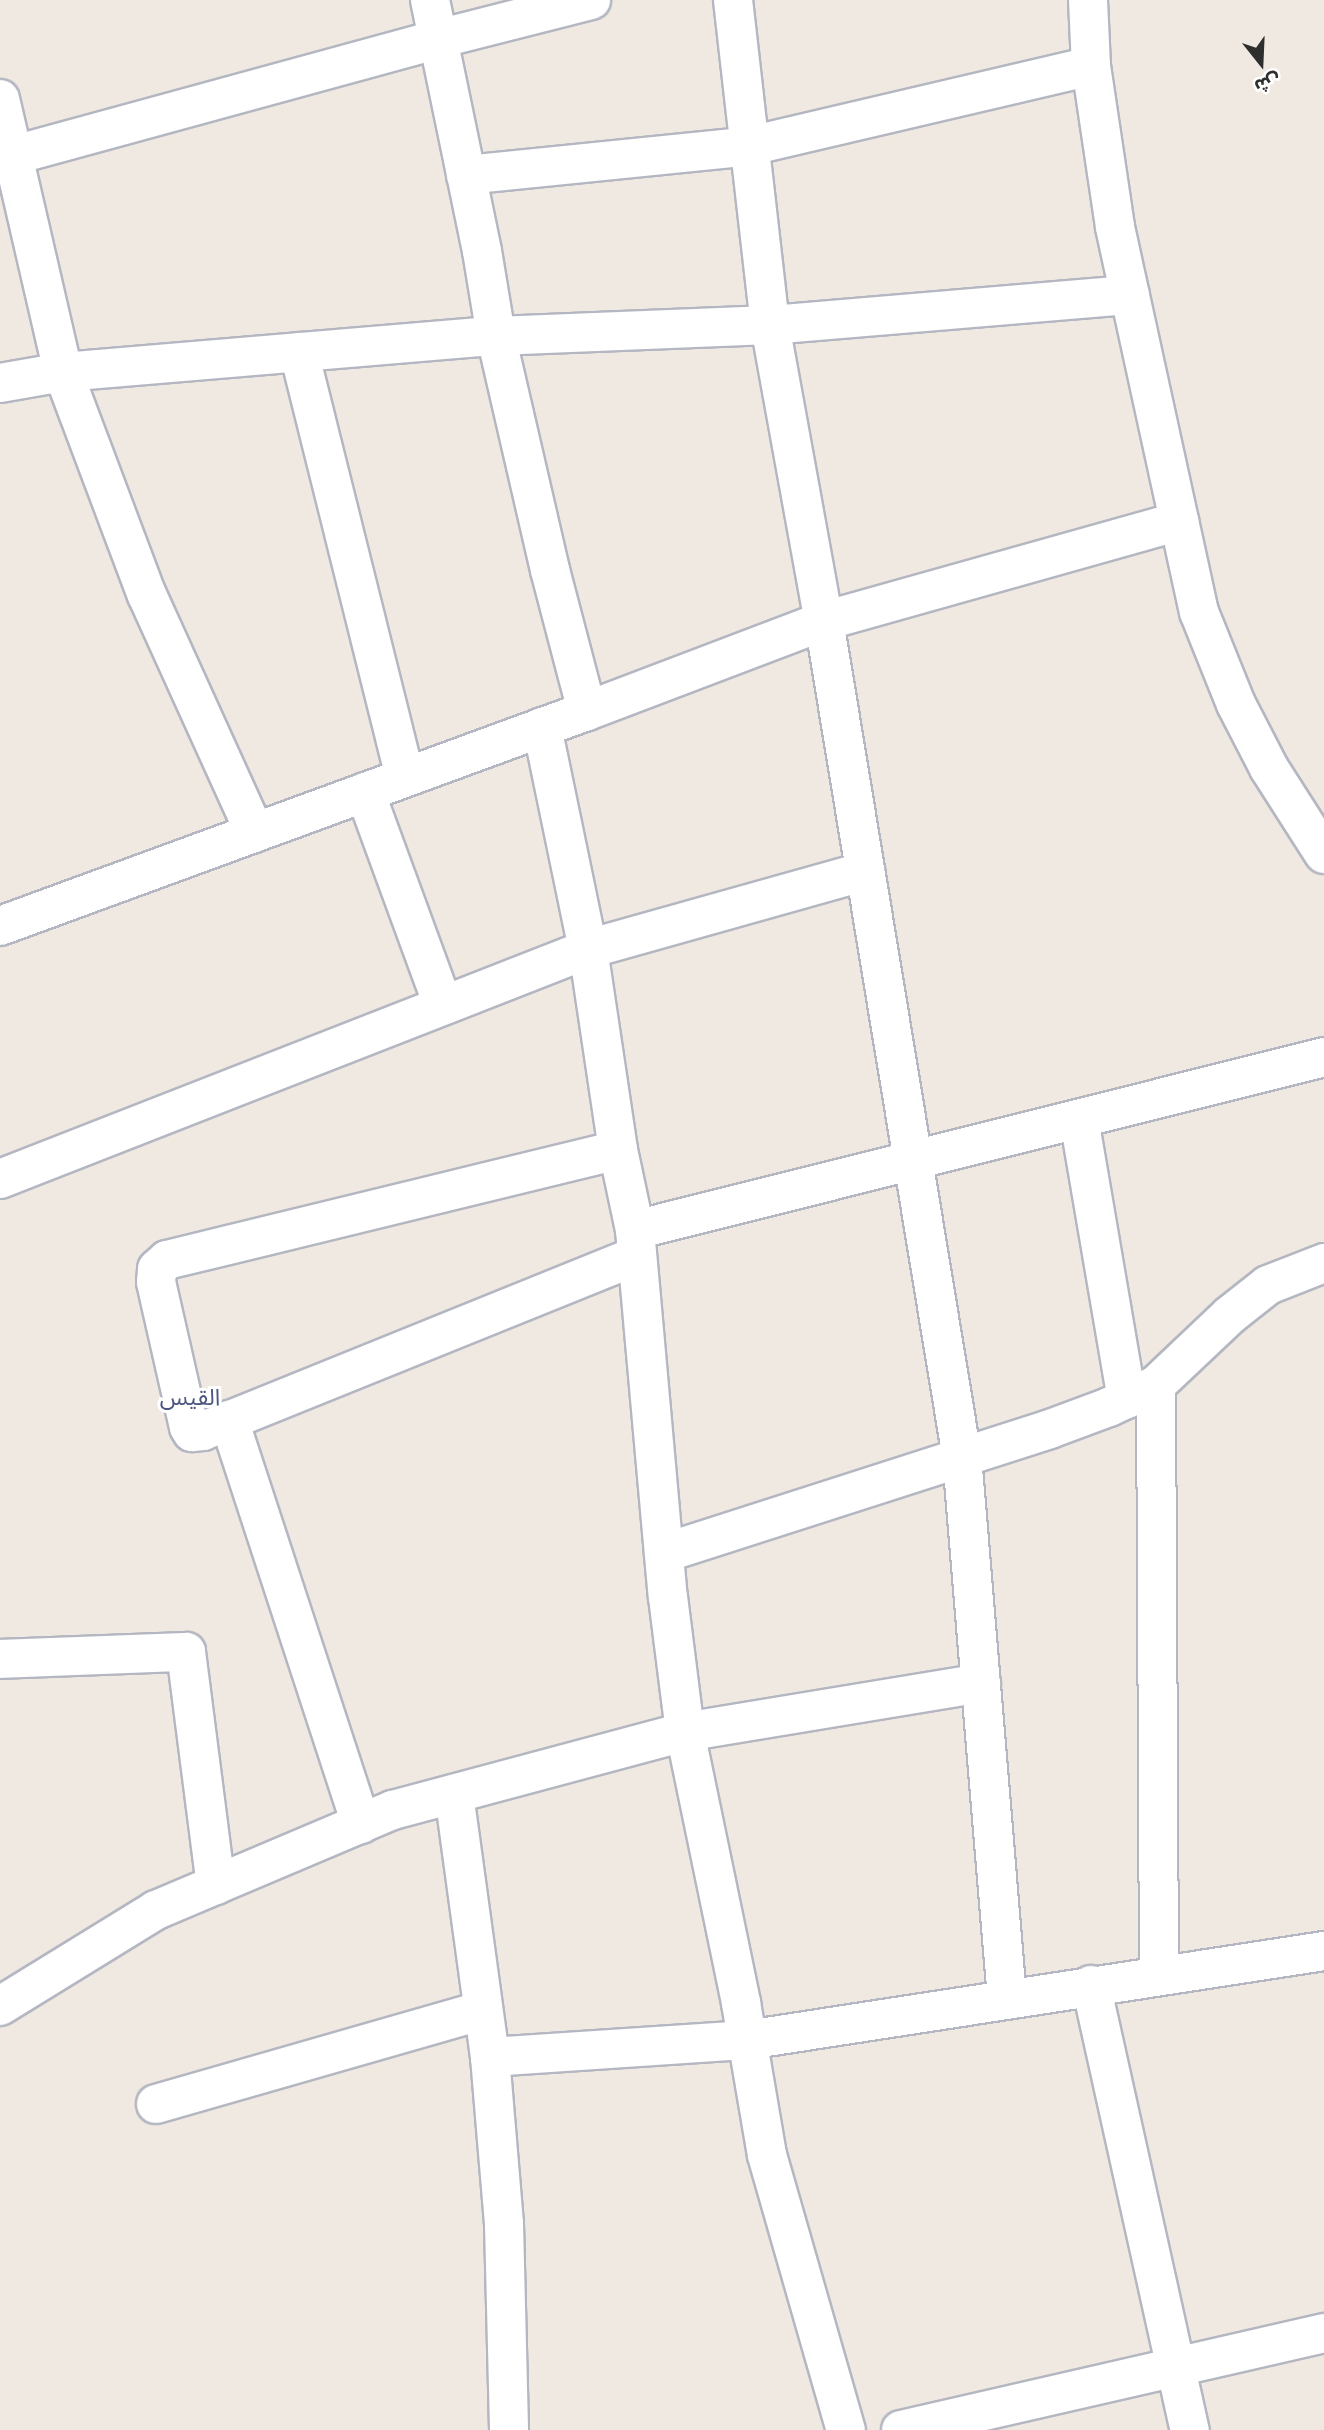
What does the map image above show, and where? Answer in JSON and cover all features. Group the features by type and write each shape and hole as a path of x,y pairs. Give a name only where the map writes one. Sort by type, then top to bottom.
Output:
{"street":[{"path":"430,0 496,336 550,570 587,711"},
{"path":"11,156 438,38 591,0"},
{"path":"733,0 770,325 824,621 962,1457 1007,1999"},
{"path":"1088,0 1091,66 1115,227 1199,612 1236,704 1307,797 1324,853"},
{"path":"466,175 750,146 1091,66"},
{"path":"0,104 11,156 15,234 63,372 147,595 255,833"},
{"path":"0,383 63,372 496,336 770,325 1130,295"},
{"path":"299,352 405,777"},
{"path":"0,926 587,711 824,621 1179,521"},
{"path":"542,727 589,949 618,1150 636,1243 664,1553 685,1732 747,2040 767,2155 846,2430"},
{"path":"365,793 443,1005"},
{"path":"0,1179 589,949 866,871"},
{"path":"618,1150 167,1260 157,1269 156,1282 189,1427 197,1433 229,1420 636,1243 914,1160 1324,1057"},
{"path":"1079,1119 1141,1392 1159,1975"},
{"path":"664,1553 1049,1429 1141,1392 1268,1284 1324,1263"},
{"path":"229,1420 361,1824"},
{"path":"0,1659 186,1652 216,1885"},
{"path":"0,2006 156,1910 393,1810 685,1732 981,1682"},
{"path":"454,1794 490,2057 504,2224 509,2430"},
{"path":"490,2057 747,2040 1324,1951"},
{"path":"1091,1985 1190,2430"},
{"path":"156,2104 483,2010"},
{"path":"901,2430 1324,2333"}],"district":[{"name":"القيس","path":"190,1397"}]}
